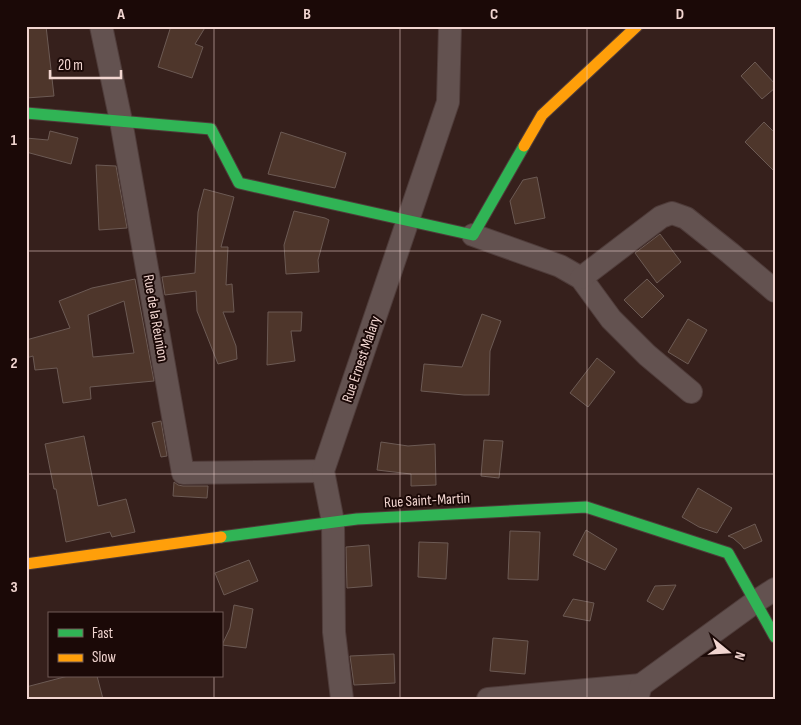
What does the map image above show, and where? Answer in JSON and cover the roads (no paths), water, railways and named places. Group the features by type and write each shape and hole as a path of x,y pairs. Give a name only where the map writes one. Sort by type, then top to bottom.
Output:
{"street":[{"name":"Rue de la Réunion","path":"101,26 121,121 183,473 323,471"},
{"name":"Rue Ernest Malary","path":"342,699 334,632 333,522 323,471 448,102 450,26"},
{"path":"473,235 542,116 637,26"},
{"path":"26,113 210,129 239,183 473,235 560,266 581,278 612,319 647,355 691,392"},
{"path":"581,278 661,216 672,214 686,218 775,291"},
{"name":"Rue Saint-Martin","path":"26,564 357,519 586,507 728,553 775,637"},
{"path":"488,699 639,692 755,602 775,589"}]}
